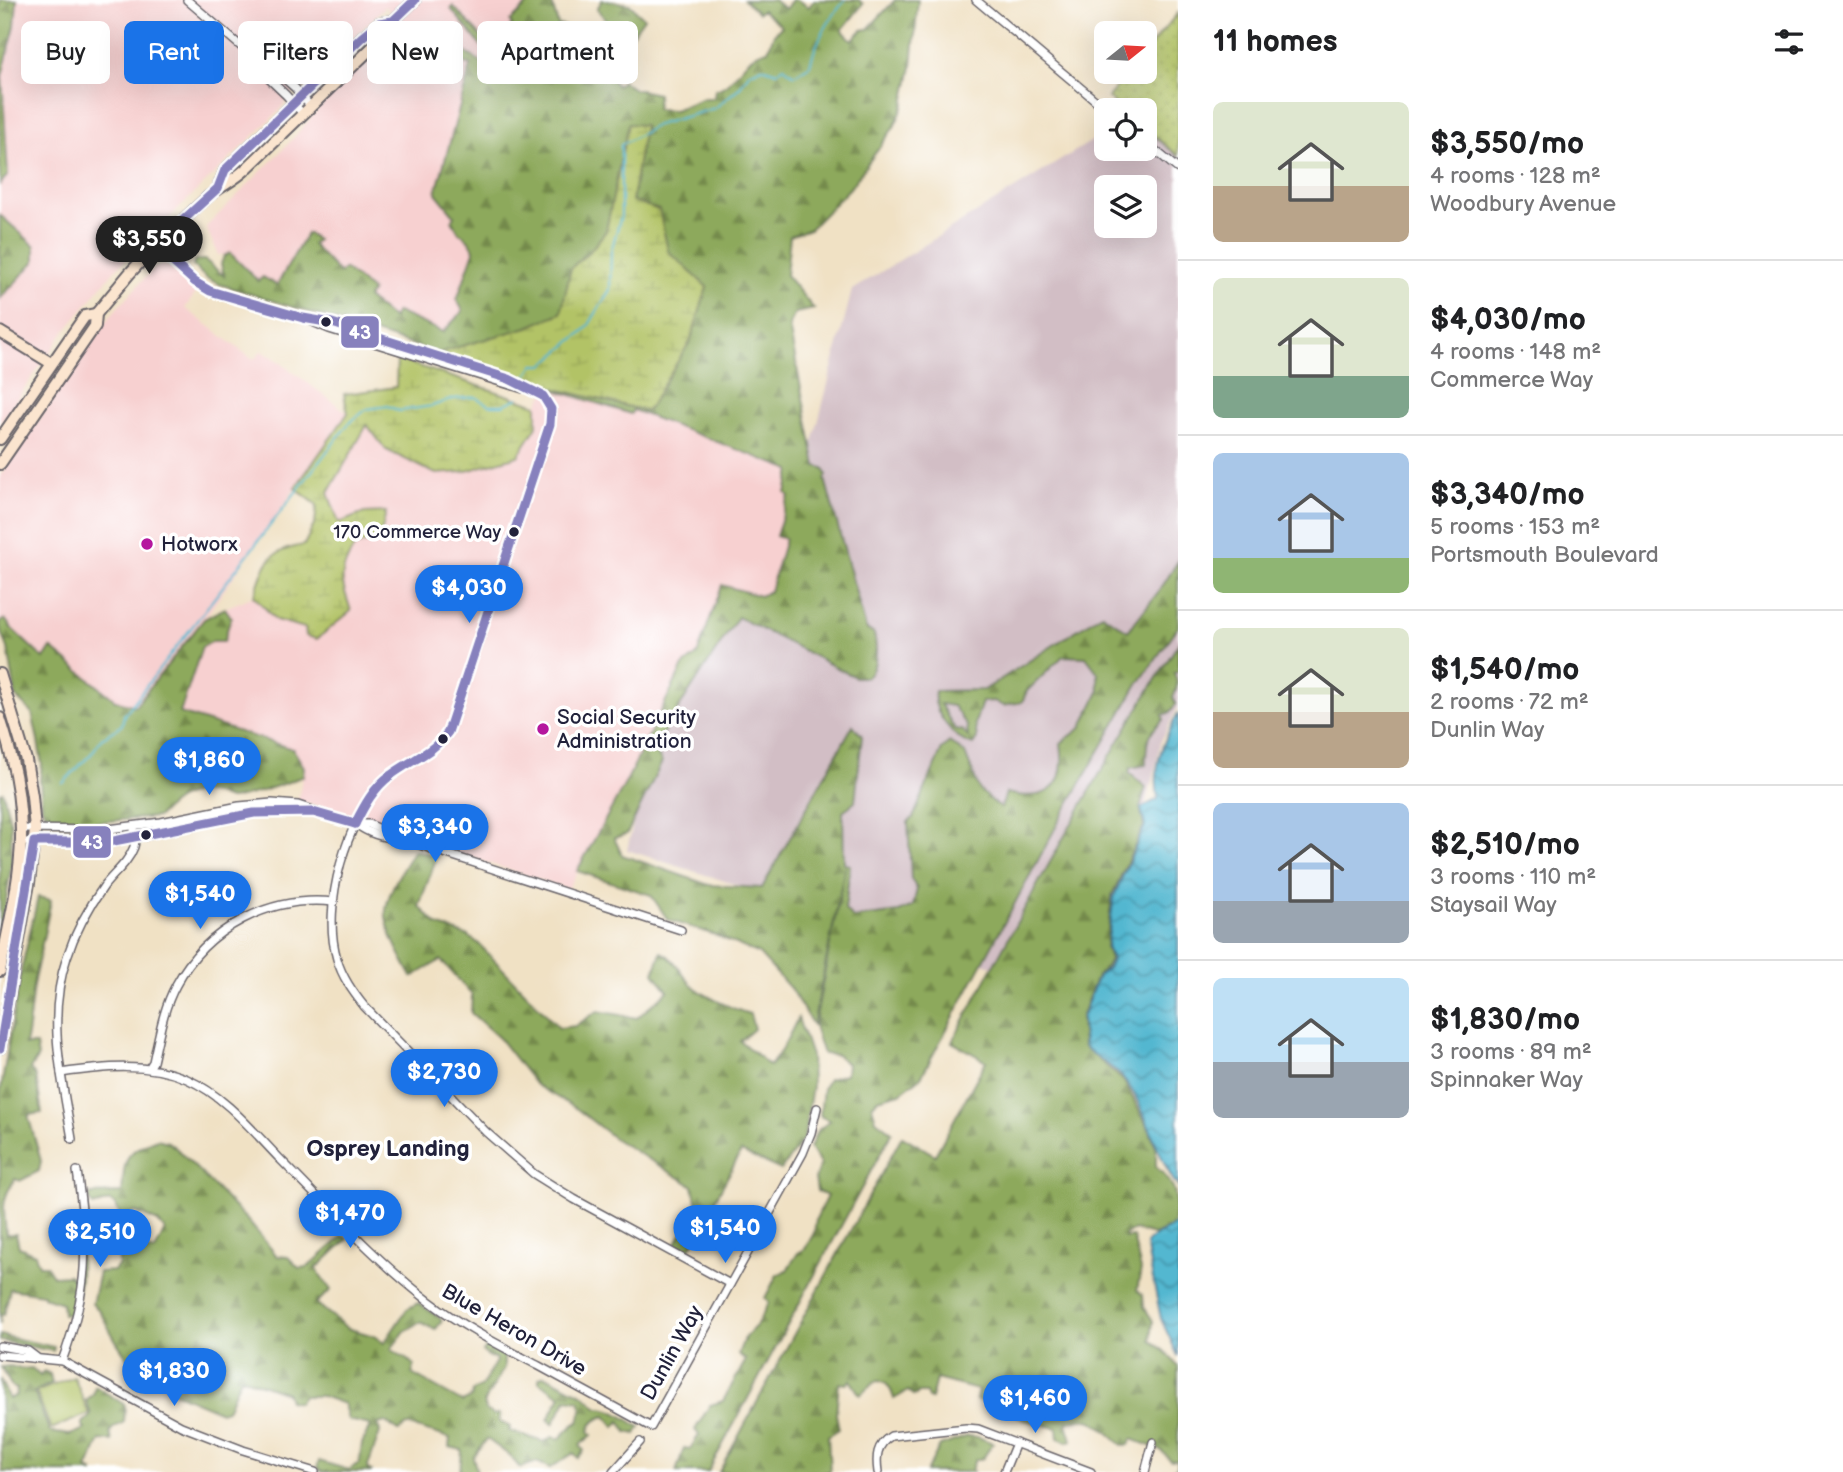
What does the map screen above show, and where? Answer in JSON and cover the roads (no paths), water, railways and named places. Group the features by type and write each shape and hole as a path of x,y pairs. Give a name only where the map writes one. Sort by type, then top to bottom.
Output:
{"main road":[{"path":"393,21 415,0"},
{"path":"218,188 225,170 367,34"},
{"path":"0,464 95,326 96,314 155,246 218,188 234,181 367,52"},
{"path":"0,439 85,316 96,314"},
{"path":"0,332 41,357 49,367"},
{"path":"0,674 26,760 35,830 29,883 0,1048"},
{"path":"0,718 17,780 21,829 16,887 0,971"}],"street":[{"path":"187,0 244,49 251,49 307,110"},
{"path":"976,0 1094,99"},
{"path":"1157,152 1178,169"},
{"path":"155,246 195,282 210,291 303,318 310,317 332,323 509,379 547,400 552,414 550,424 450,726 444,738 431,751 394,772 383,782 355,824 339,873 334,902 335,953 355,994 392,1037 486,1132 534,1174 730,1284"},
{"path":"21,829 84,831 134,826 250,804 289,804 355,824 365,832 404,840 681,930"},
{"path":"21,842 97,843 135,838 243,814 313,812"},
{"path":"72,1139 55,1022 59,989 67,956 94,901 129,858 135,838 134,826"},
{"path":"149,1068 153,1062 163,1017 176,986 188,966 212,939 247,917 278,905 308,900 334,902"},
{"name":"Blue Heron Drive","path":"61,1073 149,1068 186,1079 223,1101 383,1263 438,1308 498,1345 651,1427"},
{"name":"Dunlin Way","path":"651,1427 803,1153 817,1108"},
{"path":"62,1361 77,1317 86,1264 84,1218 77,1171"},
{"path":"0,1346 28,1351 36,1357"},
{"path":"0,1354 62,1361 181,1426 243,1450 315,1472"},
{"path":"878,1472 877,1452 883,1441 891,1436 972,1428 1016,1443 1079,1470 1091,1472"},
{"path":"612,1472 640,1442"},
{"path":"1145,1472 1153,1442"},
{"path":"1004,1472 1016,1443"}],"water":[{"path":"1178,713 1178,1187 1170,1175 1140,1105 1125,1080 1084,1046 1082,1018 1098,976 1108,968 1112,959 1107,947 1114,896 1145,826 1141,808 1158,799 1160,754"},
{"path":"1178,1222 1178,1356 1161,1319 1146,1244"}],"waterway":[{"path":"526,377 534,365 543,365 587,328 610,290 611,251 621,216 621,145 657,125 715,108 740,87 749,73 762,67 777,72 784,67 794,75 810,65 824,31 845,0"},
{"path":"63,783 92,753 102,738 122,725 124,715 349,423 367,409 388,406 399,411 475,397 489,405 503,405 518,398"}],"place":[{"name":"170 Commerce Way","path":"514,532"},
{"name":"Hotworx","path":"147,544"},
{"name":"Social Security Administration","path":"543,729"}],"district":[{"name":"Osprey Landing","path":"388,1149"}]}
